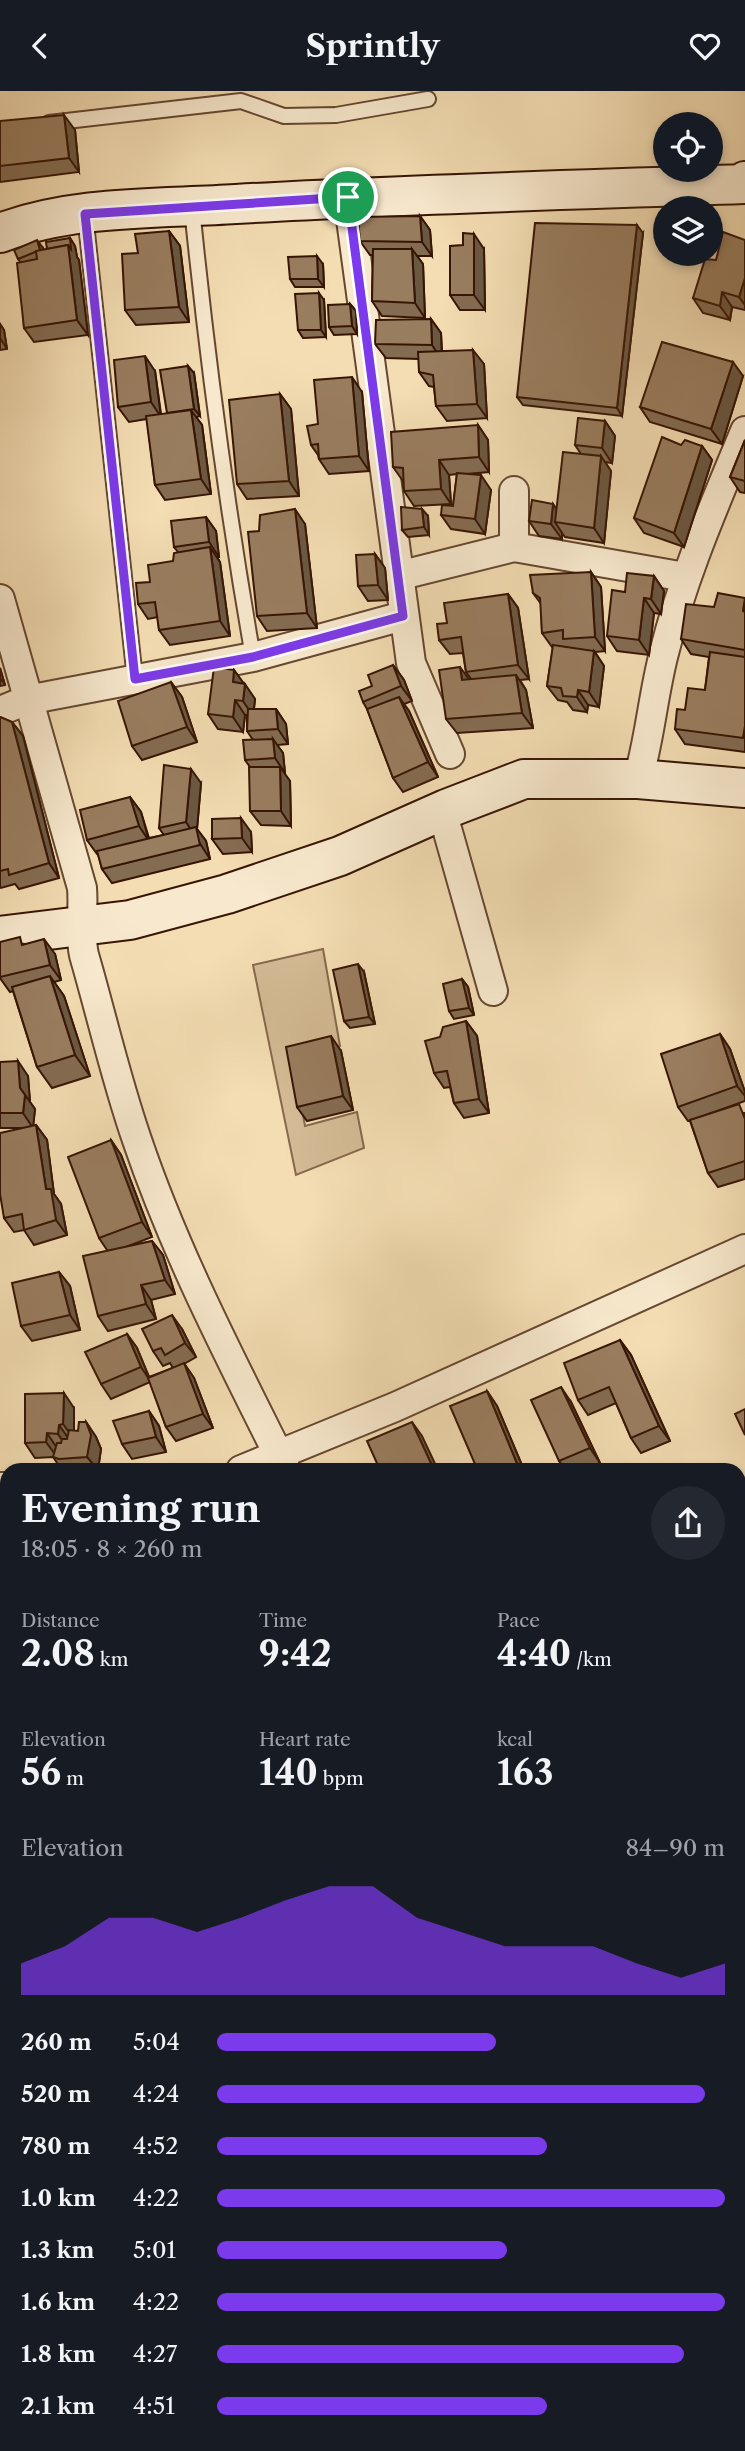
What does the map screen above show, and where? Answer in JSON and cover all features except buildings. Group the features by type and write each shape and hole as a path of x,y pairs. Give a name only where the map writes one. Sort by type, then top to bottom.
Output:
{"street":[{"path":"0,233 63,216 85,214 348,197 744,184 745,181"},
{"path":"348,197 411,663 450,754"},
{"path":"638,779 645,755 663,655 685,577 745,431"},
{"path":"514,491 514,547"},
{"path":"398,576 514,547 685,577"},
{"path":"0,599 82,888 80,926 84,955 136,1139 174,1237 216,1331 282,1462 745,1249"},
{"path":"0,712 27,700 253,657 403,616"},
{"path":"0,936 130,920 227,894 340,856 442,811 524,779 638,779 745,788"},
{"path":"442,811 493,991"}],"lane":[{"path":"40,125 241,101 284,116 335,115 428,99"},
{"path":"192,207 230,526 253,657"},
{"path":"85,214 135,679"}],"shaded area":[{"path":"323,949 340,1046 293,1059 305,1126 357,1112 364,1148 296,1175 253,965"}],"route":[{"path":"348,197 403,616 253,657 135,679 85,214 348,197"}]}
